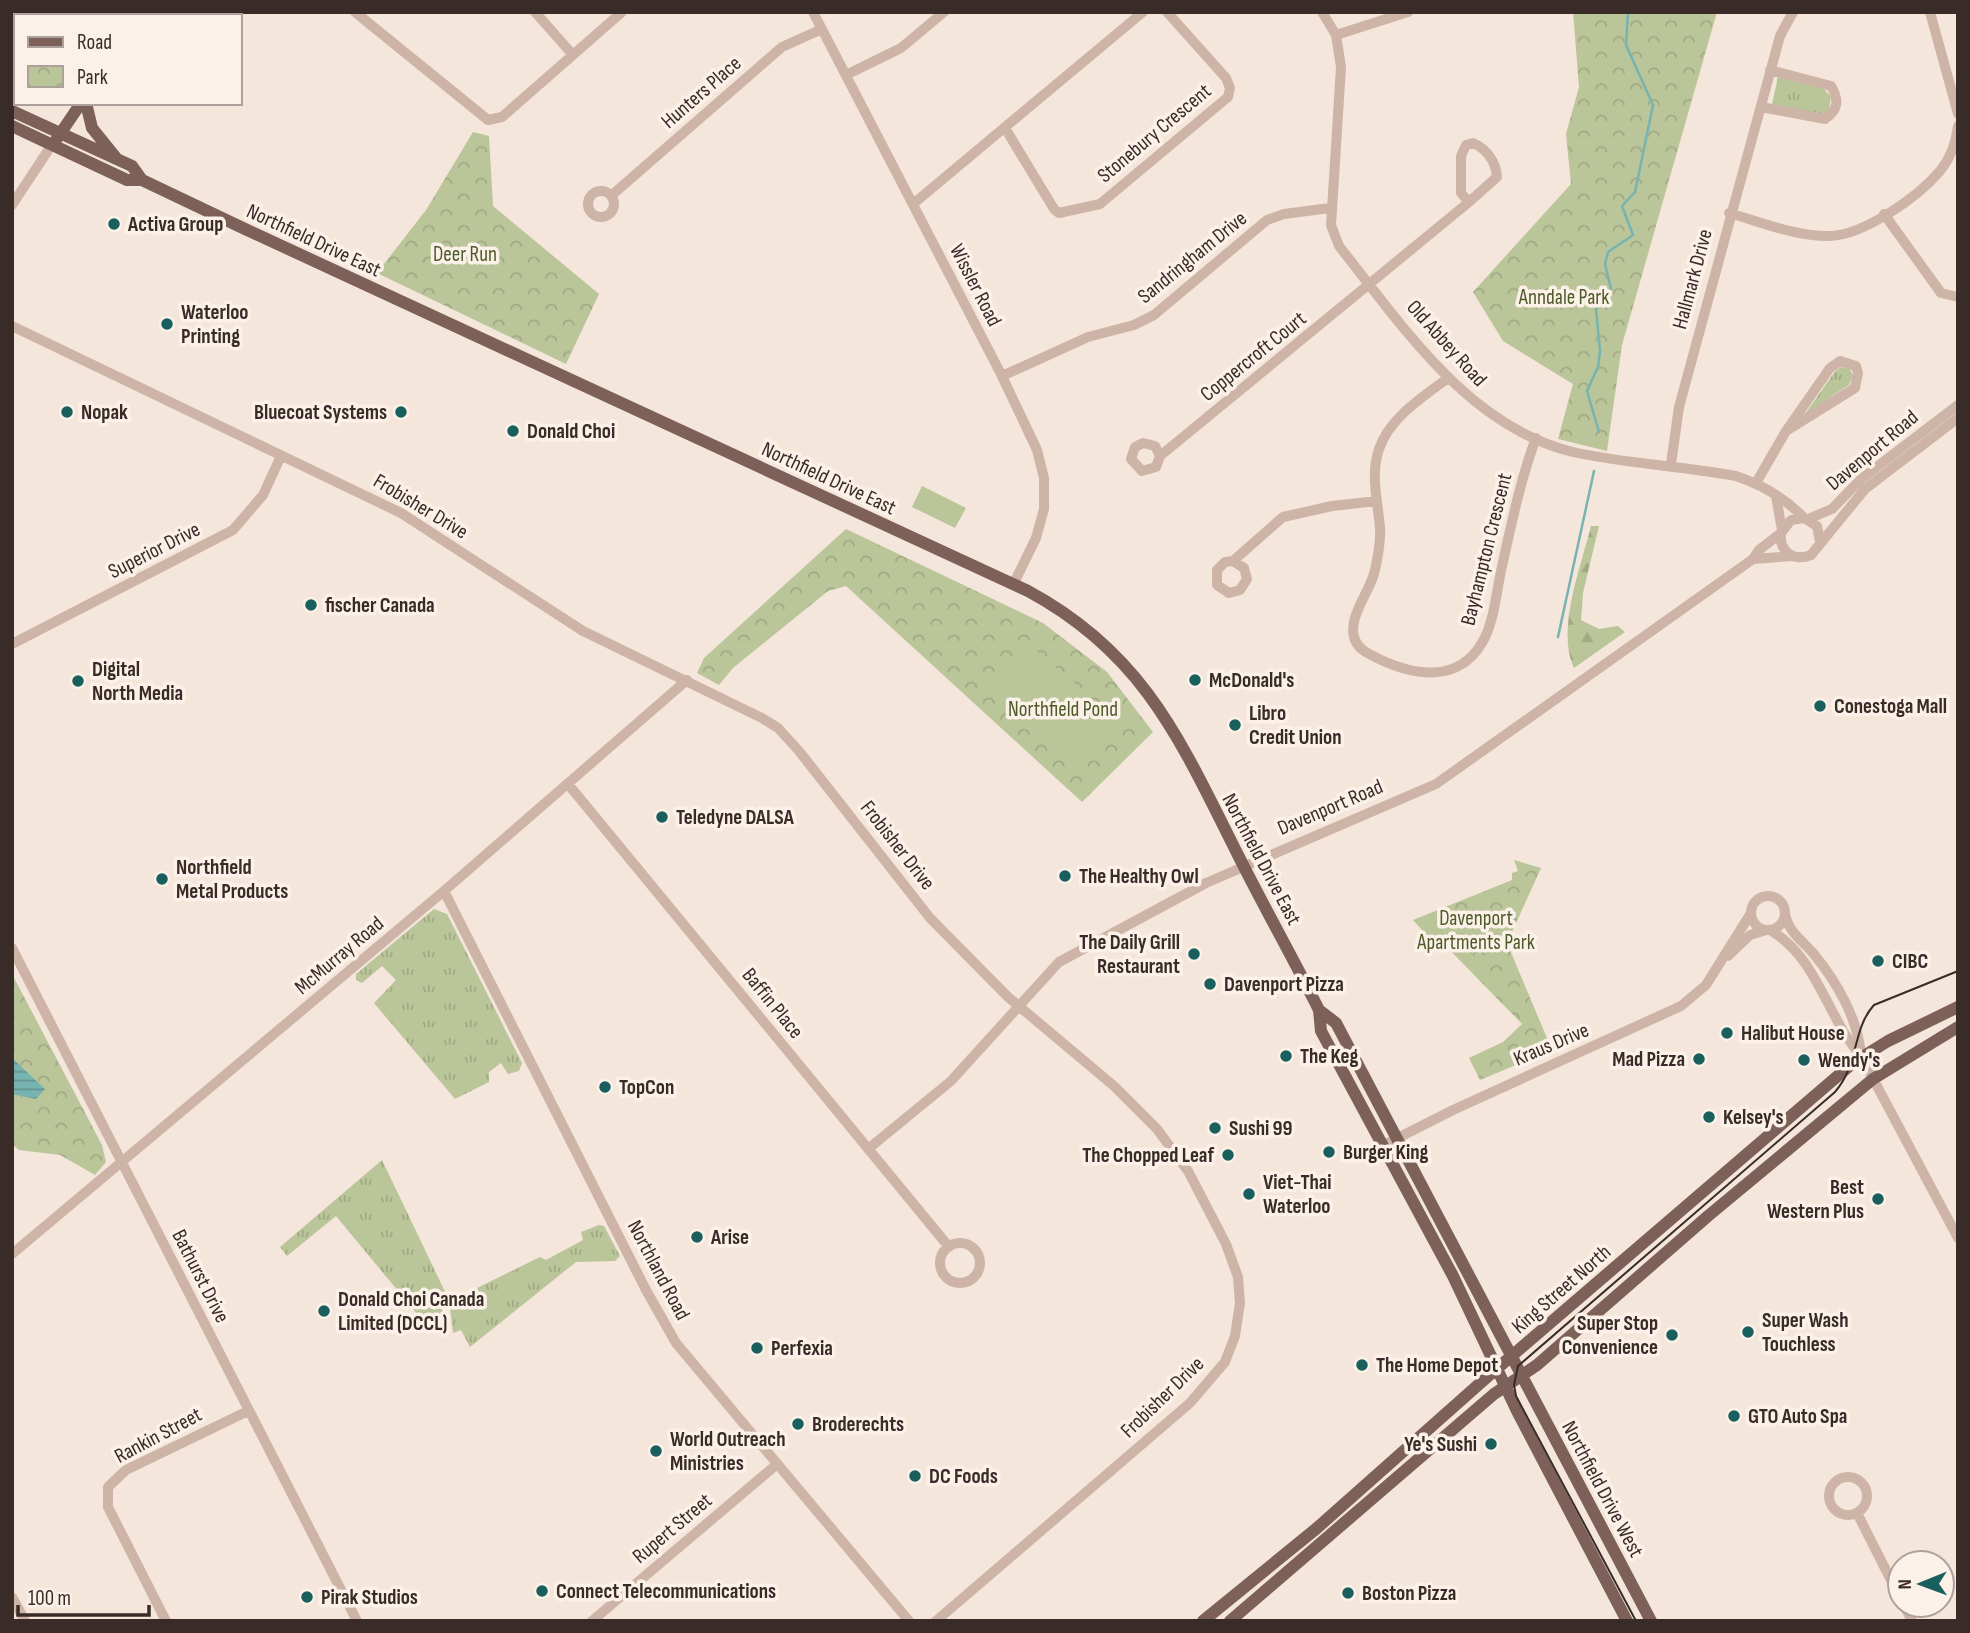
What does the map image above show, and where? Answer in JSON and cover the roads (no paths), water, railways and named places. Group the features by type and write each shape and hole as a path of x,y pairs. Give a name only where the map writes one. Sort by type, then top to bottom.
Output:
{"main road":[{"path":"51,145 82,105"},
{"path":"85,105 92,128 117,159"},
{"name":"Northfield Drive East","path":"12,111 132,166 142,180"},
{"name":"Northfield Drive East","path":"12,126 127,180 142,180 1013,585 1051,604 1079,623 1134,673 1174,730 1319,1010 1321,1031 1453,1276 1498,1369"},
{"name":"King Street North","path":"1203,1621 1317,1528 1861,1056 1958,1007"},
{"name":"Northfield Drive East","path":"1319,1010 1336,1023 1395,1139 1513,1356"},
{"name":"King Street North","path":"1230,1621 1873,1079 1958,1027"},
{"name":"Northfield Drive West","path":"1513,1356 1651,1621"},
{"name":"Northfield Drive West","path":"1498,1369 1627,1621"}],"street":[{"path":"355,12 488,120 502,117 622,12"},
{"path":"535,12 573,55"},
{"name":"Wissler Road","path":"813,12 848,74 1037,450 1045,494 1041,523 1013,585"},
{"path":"848,74 901,48 944,12"},
{"path":"913,204 1143,12"},
{"name":"Stonebury Crescent","path":"1006,128 1054,209 1059,213 1100,204 1228,97 1230,88 1226,78 1167,12"},
{"name":"Old Abbey Road","path":"1322,12 1336,35 1341,67 1331,225 1339,246 1448,378 1480,408 1536,438 1571,451 1671,464 1736,476 1756,483 1790,503 1806,518"},
{"path":"1336,35 1408,12"},
{"name":"Hallmark Drive","path":"1671,464 1679,407 1729,213 1780,36 1793,12"},
{"path":"1930,12 1958,114"},
{"name":"Hunters Place","path":"612,195 782,47 822,29"},
{"path":"1761,107 1812,119 1825,119 1836,108 1838,100 1831,86 1770,70"},
{"path":"1729,213 1829,236 1867,227 1940,171 1955,144 1958,127"},
{"name":"Coppercroft Court","path":"1160,456 1371,286 1469,202 1497,177 1497,166 1473,143 1466,145 1461,156 1461,193 1469,202"},
{"path":"12,205 51,145"},
{"name":"Sandringham Drive","path":"1002,376 1088,337 1134,325 1154,315 1268,220 1284,214 1330,208"},
{"path":"1884,214 1941,293 1958,298"},
{"name":"Frobisher Drive","path":"12,326 281,456 328,475 401,513 583,631 687,680 778,729 799,751 930,918 1019,1005 1114,1086 1170,1144 1188,1171 1226,1244 1238,1278 1240,1303 1235,1336 1225,1362 1190,1403 936,1621"},
{"path":"1756,483 1786,431 1830,368 1840,361 1856,366 1858,373 1855,388 1786,431"},
{"name":"Bayhampton Crescent","path":"1448,378 1402,414 1388,431 1379,449 1374,471 1379,549 1373,579 1356,616 1354,638 1367,654 1422,674 1443,673 1463,664 1483,640 1520,482 1536,438"},
{"name":"Davenport Road","path":"1806,518 1832,509 1880,463 1958,405"},
{"name":"Davenport Road","path":"1820,542 1865,489 1958,418"},
{"name":"Superior Drive","path":"12,644 233,530 263,495 281,456"},
{"path":"1776,496 1783,549 1792,556"},
{"path":"1233,561 1283,517 1332,506 1377,501"},
{"path":"1753,559 1792,556 1801,558 1811,555 1820,542 1817,526 1806,518 1791,520 1781,531"},
{"name":"Davenport Road","path":"868,1149 951,1081 1046,974 1067,957 1243,866 1444,779 1753,559 1759,550 1781,531"},
{"name":"McMurray Road","path":"12,1254 444,891 687,680"},
{"name":"Baffin Place","path":"568,784 949,1247"},
{"name":"Northland Road","path":"444,891 646,1290 676,1343 909,1621"},
{"path":"1861,1056 1856,1025 1831,978 1812,952 1793,934 1781,902 1768,896 1757,900 1751,914 1756,925 1768,930 1802,957 1848,1039 1861,1056 1958,1238"},
{"name":"Kraus Drive","path":"1382,1146 1519,1079 1668,1014 1702,989 1751,914"},
{"path":"1768,930 1780,925 1785,914"},
{"name":"Kraus Drive","path":"1722,961 1750,935 1768,930"},
{"name":"Bathurst Drive","path":"12,948 357,1621"},
{"name":"Baffin Place","path":"963,1244 975,1251 979,1268 972,1279 955,1282 943,1273 941,1257 949,1247 963,1244"},
{"name":"Rankin Street","path":"166,1621 108,1507 108,1487 126,1470 248,1410"},
{"name":"Rupert Street","path":"592,1621 776,1465"},
{"path":"1857,1513 1886,1570"},
{"path":"12,1597 24,1621"}],"water":[{"path":"12,1058 45,1089 36,1099 12,1094"}],"waterway":[{"path":"1599,432 1587,391 1598,367 1600,351 1596,309 1611,289 1605,264 1608,252 1633,235 1622,206 1635,192 1653,105 1626,45 1628,12"},
{"path":"1558,637 1594,471"}],"tram line":[{"path":"1636,1621 1516,1396 1514,1385 1518,1366 1835,1092 1848,1070 1862,1025 1874,1005 1958,971"}],"place":[{"name":"Activa Group","path":"114,224"},
{"name":"Waterloo Printing","path":"167,324"},
{"name":"Nopak","path":"67,412"},
{"name":"Bluecoat Systems","path":"401,412"},
{"name":"Donald Choi","path":"513,431"},
{"name":"fischer Canada","path":"311,605"},
{"name":"McDonald's","path":"1195,680"},
{"name":"Digital North Media","path":"78,681"},
{"name":"Conestoga Mall","path":"1820,706"},
{"name":"Libro Credit Union","path":"1235,725"},
{"name":"Teledyne DALSA","path":"662,817"},
{"name":"The Healthy Owl","path":"1065,876"},
{"name":"Northfield Metal Products","path":"162,879"},
{"name":"The Daily Grill Restaurant","path":"1194,954"},
{"name":"CIBC","path":"1878,961"},
{"name":"Davenport Pizza","path":"1210,984"},
{"name":"Halibut House","path":"1727,1033"},
{"name":"The Keg","path":"1286,1056"},
{"name":"Mad Pizza","path":"1699,1059"},
{"name":"Wendy's","path":"1804,1060"},
{"name":"TopCon","path":"605,1087"},
{"name":"Kelsey's","path":"1709,1117"},
{"name":"Sushi 99","path":"1215,1128"},
{"name":"Burger King","path":"1329,1152"},
{"name":"The Chopped Leaf","path":"1228,1155"},
{"name":"Viet-Thai Waterloo","path":"1249,1194"},
{"name":"Best Western Plus","path":"1878,1199"},
{"name":"Arise","path":"697,1237"},
{"name":"Donald Choi Canada Limited (DCCL)","path":"324,1311"},
{"name":"Super Wash Touchless","path":"1748,1332"},
{"name":"Super Stop Convenience","path":"1672,1335"},
{"name":"Perfexia","path":"757,1348"},
{"name":"The Home Depot","path":"1362,1365"},
{"name":"GTO Auto Spa","path":"1734,1416"},
{"name":"Broderechts","path":"798,1424"},
{"name":"Ye's Sushi","path":"1491,1444"},
{"name":"World Outreach Ministries","path":"656,1451"},
{"name":"DC Foods","path":"915,1476"},
{"name":"Connect Telecommunications","path":"542,1591"},
{"name":"Boston Pizza","path":"1348,1593"},
{"name":"Pirak Studios","path":"307,1597"}],"park label":[{"name":"Deer Run","path":"465,254"},
{"name":"Anndale Park","path":"1564,297"},
{"name":"Northfield Pond","path":"1063,709"},
{"name":"Davenport Apartments Park","path":"1476,930"}]}
